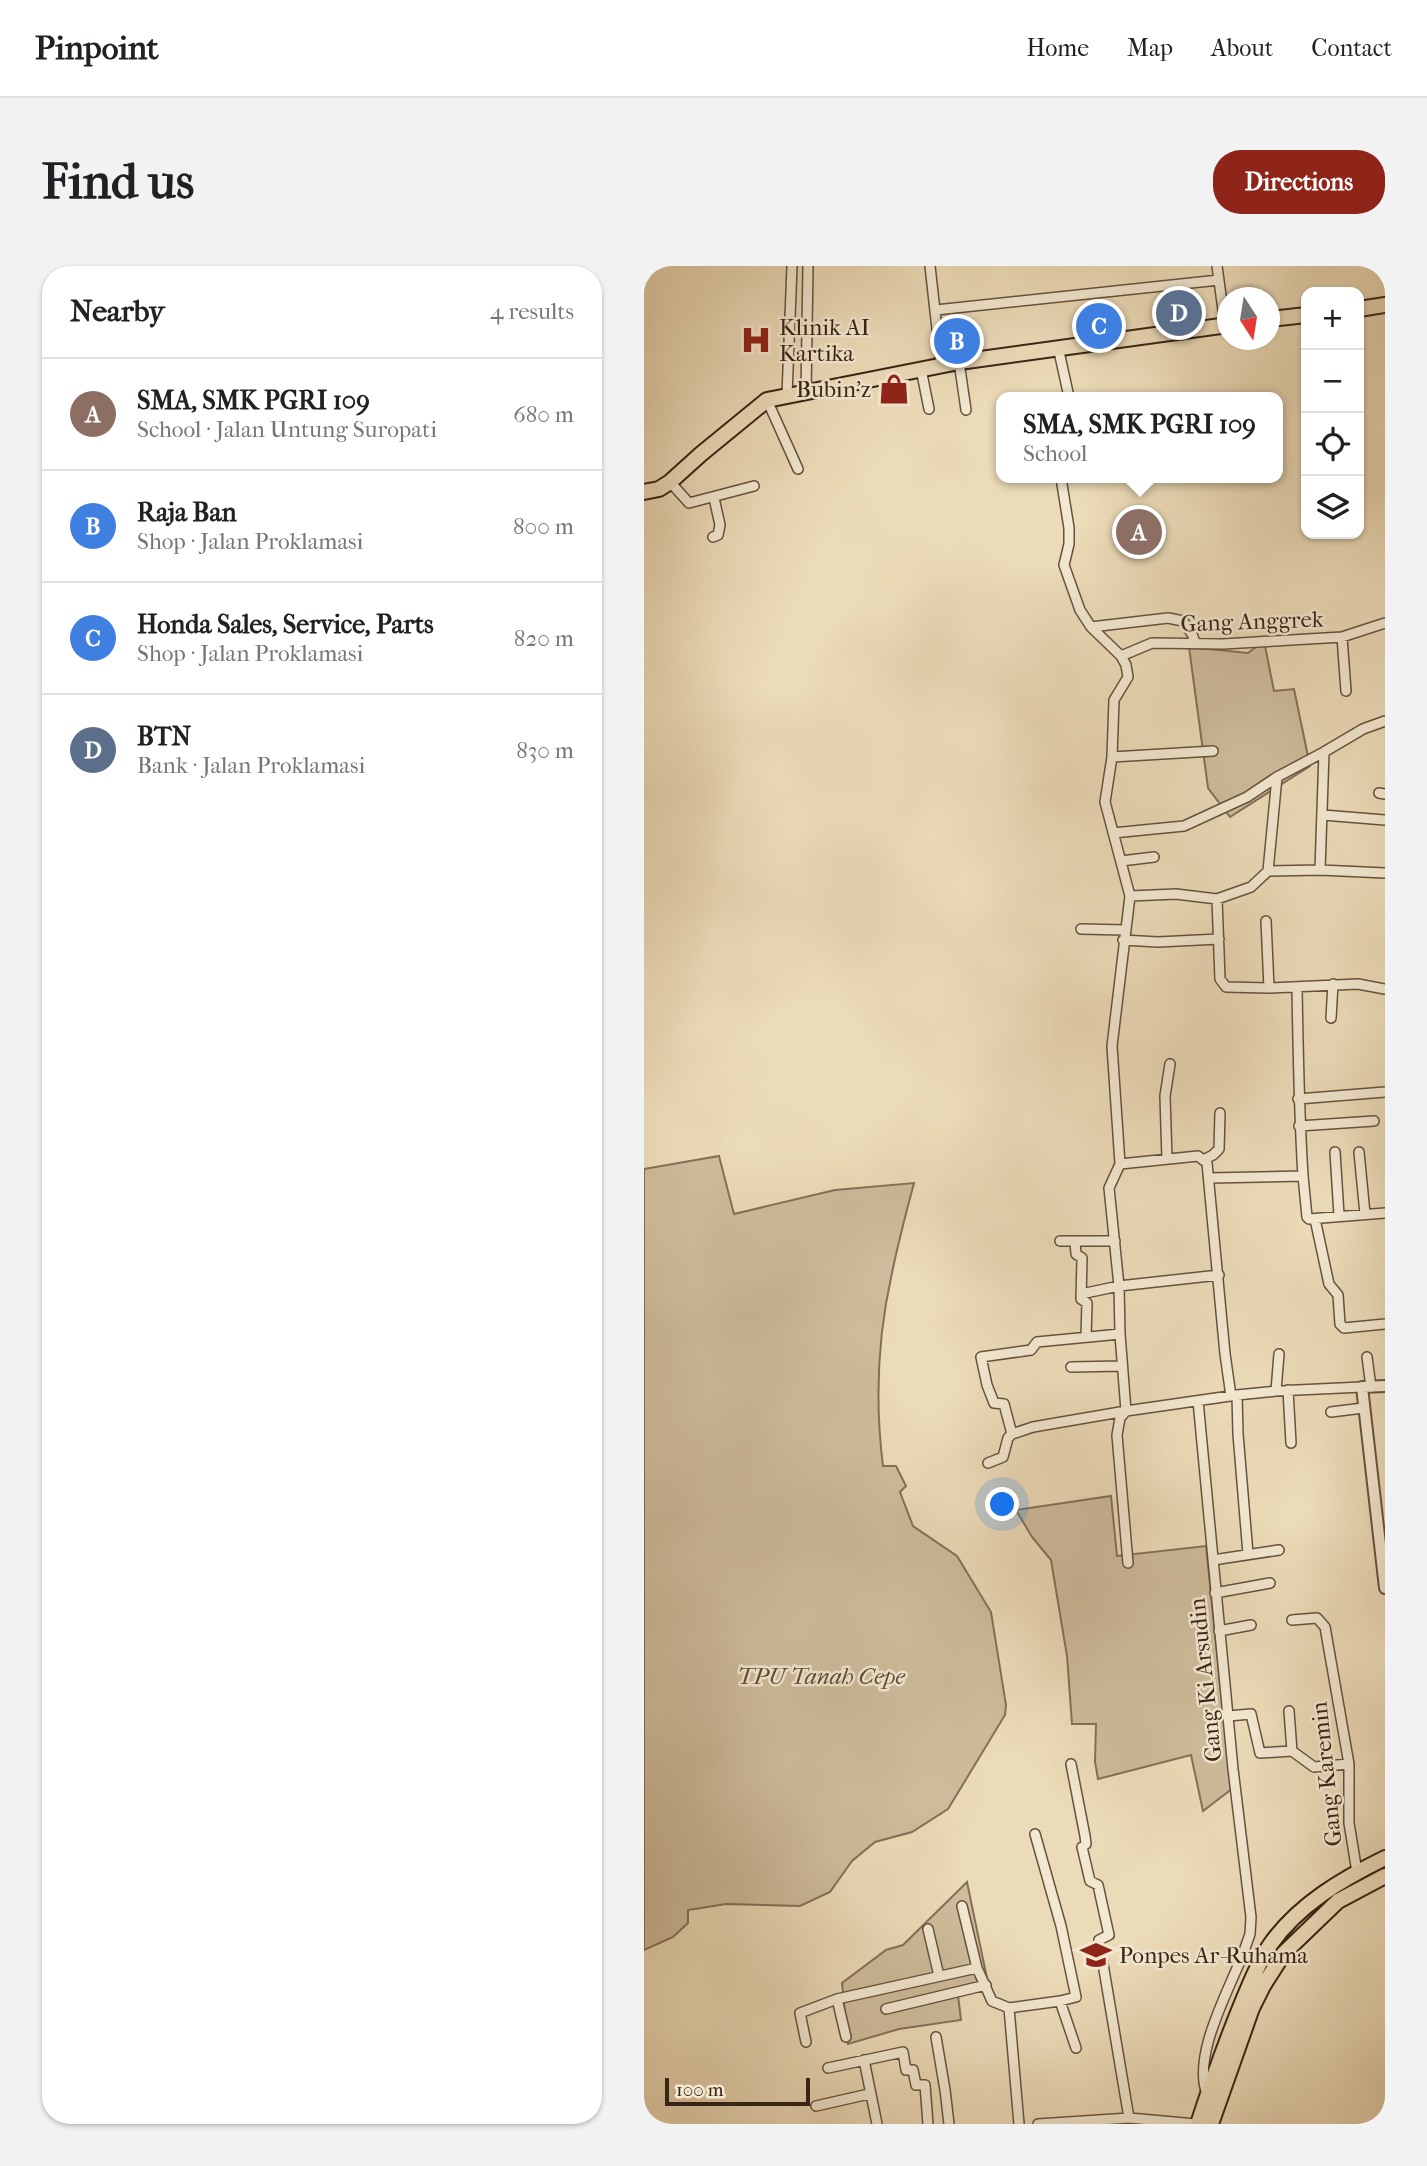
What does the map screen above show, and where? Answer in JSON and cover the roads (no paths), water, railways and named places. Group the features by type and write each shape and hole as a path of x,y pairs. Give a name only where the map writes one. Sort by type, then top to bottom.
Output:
{"main road":[{"path":"1364,308 1385,305"},
{"path":"1280,318 1301,316"},
{"path":"644,492 659,489 670,482 767,400 959,362 1217,326"},
{"path":"1197,2124 1231,2028 1259,1963 1271,1943 1316,1898 1385,1858"},
{"path":"1210,2124 1252,2008 1284,1954 1338,1900 1385,1876"}],"street":[{"path":"787,395 792,266"},
{"path":"806,392 808,266"},
{"path":"930,266 941,365"},
{"path":"1217,266 1220,287"},
{"path":"936,310 1219,280"},
{"path":"1058,347 1068,392"},
{"path":"959,362 966,410"},
{"path":"921,369 929,408"},
{"path":"767,400 798,469"},
{"path":"670,482 689,503 754,486"},
{"path":"1062,483 1069,528 1069,544 1064,565 1080,610 1091,627 1121,656 1128,677 1114,700 1112,757 1105,802 1130,896 1112,1045 1120,1164 1109,1188 1119,1286 1126,1411 1120,1418 1117,1435 1128,1563"},
{"path":"713,537 718,535 720,525 714,498"},
{"path":"1091,627 1168,618 1182,621 1195,642"},
{"name":"Gang Anggrek","path":"1121,656 1152,643 1223,644 1342,637 1385,622"},
{"path":"1342,637 1346,691"},
{"path":"1113,833 1184,826 1247,797 1363,729 1385,721"},
{"path":"1112,757 1213,751"},
{"path":"1320,870 1324,752"},
{"path":"1130,896 1177,894 1217,899 1251,887 1268,871 1277,777"},
{"path":"1323,815 1385,820"},
{"path":"1121,861 1154,857"},
{"path":"1268,871 1385,873"},
{"path":"1217,899 1220,979 1226,987 1358,984 1385,989"},
{"path":"1266,921 1269,988"},
{"path":"1081,929 1158,942 1219,939"},
{"path":"1331,1017 1333,984"},
{"path":"1297,987 1299,1126 1307,1217 1315,1219 1385,1213"},
{"path":"1167,1159 1165,1096 1170,1064"},
{"path":"1298,1098 1385,1092"},
{"path":"1203,1160 1219,1149 1220,1113"},
{"path":"1299,1126 1374,1121"},
{"path":"1335,1152 1339,1215"},
{"path":"1359,1152 1365,1214"},
{"path":"1120,1164 1198,1156 1207,1163 1226,1354 1238,1434 1248,1554"},
{"path":"1210,1178 1303,1176"},
{"path":"1315,1219 1329,1284 1338,1295 1340,1324 1344,1328 1385,1324"},
{"path":"1060,1241 1115,1241"},
{"path":"1075,1242 1076,1254 1082,1258 1081,1300 1087,1303 1086,1337"},
{"path":"1081,1294 1119,1286 1219,1276"},
{"path":"1012,1434 1004,1404 994,1403 981,1357 1031,1350 1037,1342 1120,1334"},
{"path":"1276,1391 1279,1354"},
{"path":"1367,1357 1363,1408 1385,1588"},
{"path":"1071,1367 1122,1366"},
{"path":"988,1462 1003,1457 1008,1438 1012,1434 1032,1427 1126,1411 1276,1391 1385,1386"},
{"path":"1288,1390 1292,1443"},
{"name":"Gang Ki Arsudin","path":"1198,1401 1215,1593 1251,1917 1250,1934 1243,1955 1205,2049 1202,2070 1208,2096"},
{"path":"1331,1412 1363,1408"},
{"path":"1213,1560 1279,1550"},
{"path":"1215,1593 1270,1583"},
{"name":"Gang Karemin","path":"1292,1620 1317,1618 1325,1627 1349,1764 1349,1823 1357,1872"},
{"path":"1219,1631 1251,1625"},
{"path":"1289,1711 1292,1751"},
{"path":"1228,1716 1251,1714 1260,1753 1292,1751 1314,1767 1349,1764"},
{"path":"1071,1764 1085,1836 1086,1844 1082,1847 1090,1881 1098,1885 1108,1934 1099,1940 1129,2119"},
{"path":"962,1906 977,1968 992,2001 1009,2008 1076,1997 1061,1926 1035,1834"},
{"path":"928,1929 939,1976"},
{"path":"1243,1955 1259,1963"},
{"path":"806,2042 800,2013 837,1999 977,1968"},
{"path":"886,2009 986,1985"},
{"path":"837,1999 846,2037"},
{"path":"1060,2001 1076,2048"},
{"path":"1009,2008 1019,2124"},
{"path":"936,2037 949,2124"},
{"path":"828,2068 903,2052 906,2070 913,2070 916,2085 925,2083 928,2124"},
{"path":"864,2060 877,2124"},
{"path":"816,2106 869,2094"},
{"path":"1038,2124 1129,2119 1197,2124"}],"place":[{"name":"BTN","path":"1179,313"},
{"name":"Honda Sales, Service, Parts","path":"1099,326"},
{"name":"Klinik AI Kartika","path":"756,340"},
{"name":"Raja Ban","path":"957,341"},
{"name":"Bubin’z","path":"894,389"},
{"name":"SMA, SMK PGRI 109","path":"1139,532"},
{"name":"Ponpes Ar-Ruhama","path":"1096,1955"}],"park label":[{"name":"TPU Tanah Cepe","path":"821,1676"}]}
